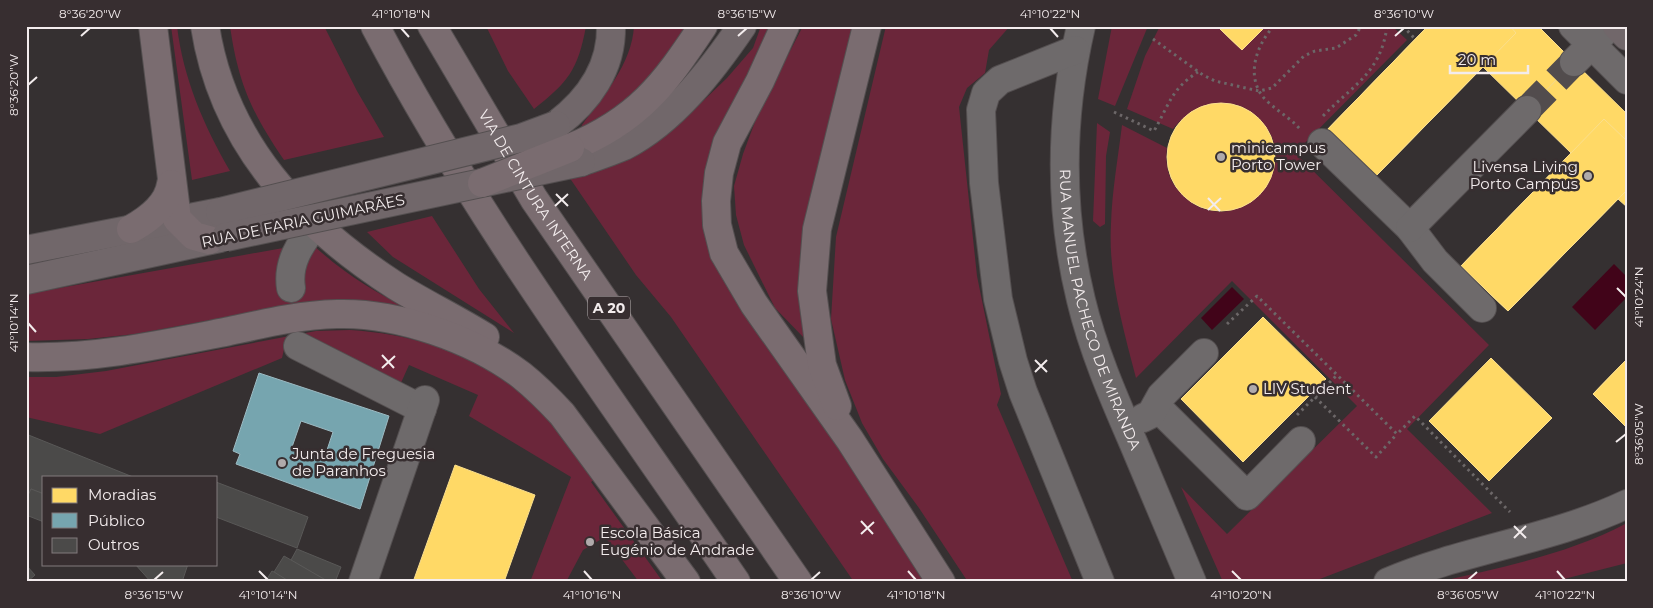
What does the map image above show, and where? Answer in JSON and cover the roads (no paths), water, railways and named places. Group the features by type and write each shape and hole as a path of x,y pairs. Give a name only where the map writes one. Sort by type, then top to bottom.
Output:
{"highway":[{"path":"153,26 177,219"},
{"path":"205,26 215,76 242,132 273,180 314,225 352,256 397,286 486,337 544,378 561,394 587,426 703,582"},
{"path":"375,26 425,118 497,233 736,582"},
{"name":"VIA DE CINTURA INTERNA","path":"432,26 534,199 798,582"},
{"path":"481,183 575,155 647,100 664,82 703,26"},
{"path":"785,26 760,81 727,143 719,173 716,201 717,225 724,253 754,304 850,440 941,582"},
{"path":"850,440 822,365 812,291 817,229 867,26"},
{"path":"131,228 151,217 165,199 172,184"},
{"path":"26,357 60,358 106,353 154,346 305,316 339,314 370,316 402,322 439,334 468,344 488,354 520,374 541,392 562,414 686,582"}],"main road":[{"name":"RUA DE FARIA GUIMARÃES","path":"26,280 219,230 521,138 556,125 576,110 589,95 608,58 611,26"},
{"path":"575,155 624,146 658,121 708,74 742,26"},
{"path":"1617,26 1627,36"},
{"name":"RUA DE FARIA GUIMARÃES","path":"26,250 177,219 219,230 481,183"}],"street":[{"path":"1078,38 995,83 982,100 982,134 984,183 993,268 998,299 1013,361 1100,582"},
{"name":"RUA MANUEL PACHECO DE MIRANDA","path":"1078,38 1068,96 1065,145 1066,205 1079,292 1090,334 1126,426 1192,582"},
{"path":"1587,40 1627,80"},
{"path":"1410,228 1527,110"},
{"path":"1315,134 1410,228 1435,261 1482,308"},
{"path":"291,288 290,269 294,258 314,225"},
{"path":"298,346 424,405 363,582"},
{"path":"1126,426 1151,414 1161,396 1204,354"},
{"path":"1156,406 1247,496 1298,429"},
{"path":"1388,582 1414,572 1572,526 1627,504"}],"tunnel":[{"path":"1527,110 1574,62"}],"place":[{"name":"minicampus Porto Tower","path":"1221,157"},
{"name":"Livensa Living Porto Campus","path":"1588,176"},
{"name":"LIV Student","path":"1253,389"},
{"name":"Junta de Freguesia de Paranhos","path":"282,463"},
{"name":"Escola Básica Eugénio de Andrade","path":"590,542"}]}
